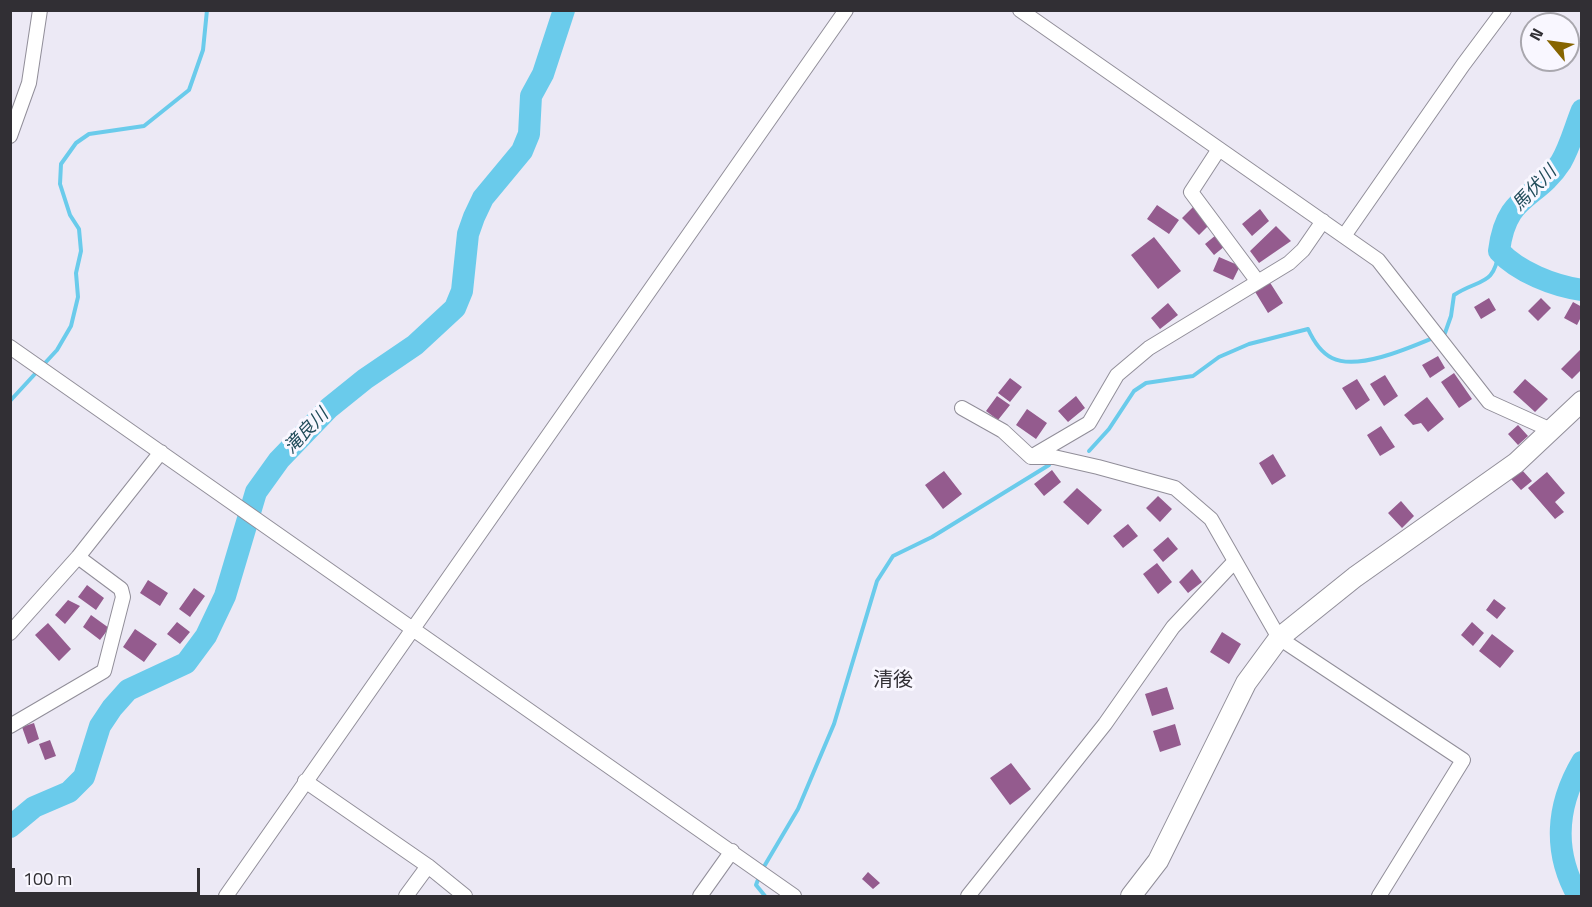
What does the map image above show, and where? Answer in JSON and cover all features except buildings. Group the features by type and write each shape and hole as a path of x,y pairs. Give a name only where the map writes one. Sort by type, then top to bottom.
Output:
{"street":[{"path":"10,136 29,83 40,10"},
{"path":"226,897 305,780 846,10"},
{"path":"1020,10 1378,260 1489,402 1551,430"},
{"path":"1344,236 1463,64 1504,10"},
{"path":"1219,149 1191,192 1258,282"},
{"path":"1031,456 1089,423 1117,375 1129,363 1289,262 1303,250 1323,221"},
{"path":"10,347 236,503 752,865 794,897"},
{"path":"1131,897 1158,861 1246,683 1279,638 1354,577 1516,463 1581,401"},
{"path":"962,408 1003,431 1031,456 1098,466 1175,488 1211,519 1233,562 1279,638 1463,759 1378,897"},
{"path":"10,633 78,557 161,452"},
{"path":"10,726 104,671 123,597 121,589 78,557"},
{"path":"968,897 1083,753 1173,627 1233,562"},
{"path":"305,780 428,866 465,897"},
{"path":"700,897 732,851"},
{"path":"406,897 428,866"}],"waterway":[{"path":"10,401 57,350 71,326 78,297 76,273 81,251 79,229 70,215 60,184 61,164 76,143 89,134 144,126 189,90 203,50 207,10"},
{"name":"滝良川","path":"10,827 34,807 69,792 84,777 100,726 112,708 128,690 186,663 206,636 225,596 256,492 279,460 329,408 365,379 415,345 455,308 462,291 468,234 474,217 483,198 522,151 529,134 531,96 543,74 564,10"},
{"name":"馬伏川","path":"1582,110 1561,162 1542,184 1523,199 1508,218 1499,251 1526,272 1560,285 1582,290"},
{"path":"1089,451 1109,429 1134,391 1146,383 1193,376 1219,357 1249,344 1308,329 1317,345 1332,358 1358,362 1389,355 1445,333 1451,316 1454,295 1489,276 1494,271 1499,251"},
{"path":"762,870 798,809 834,724 877,581 893,556 932,537 1049,465"},
{"name":"馬伏川","path":"1578,896 1564,863 1561,829 1567,795 1582,762"},
{"path":"759,877 756,885 765,896"}],"district":[{"name":"清後","path":"893,681"}]}
